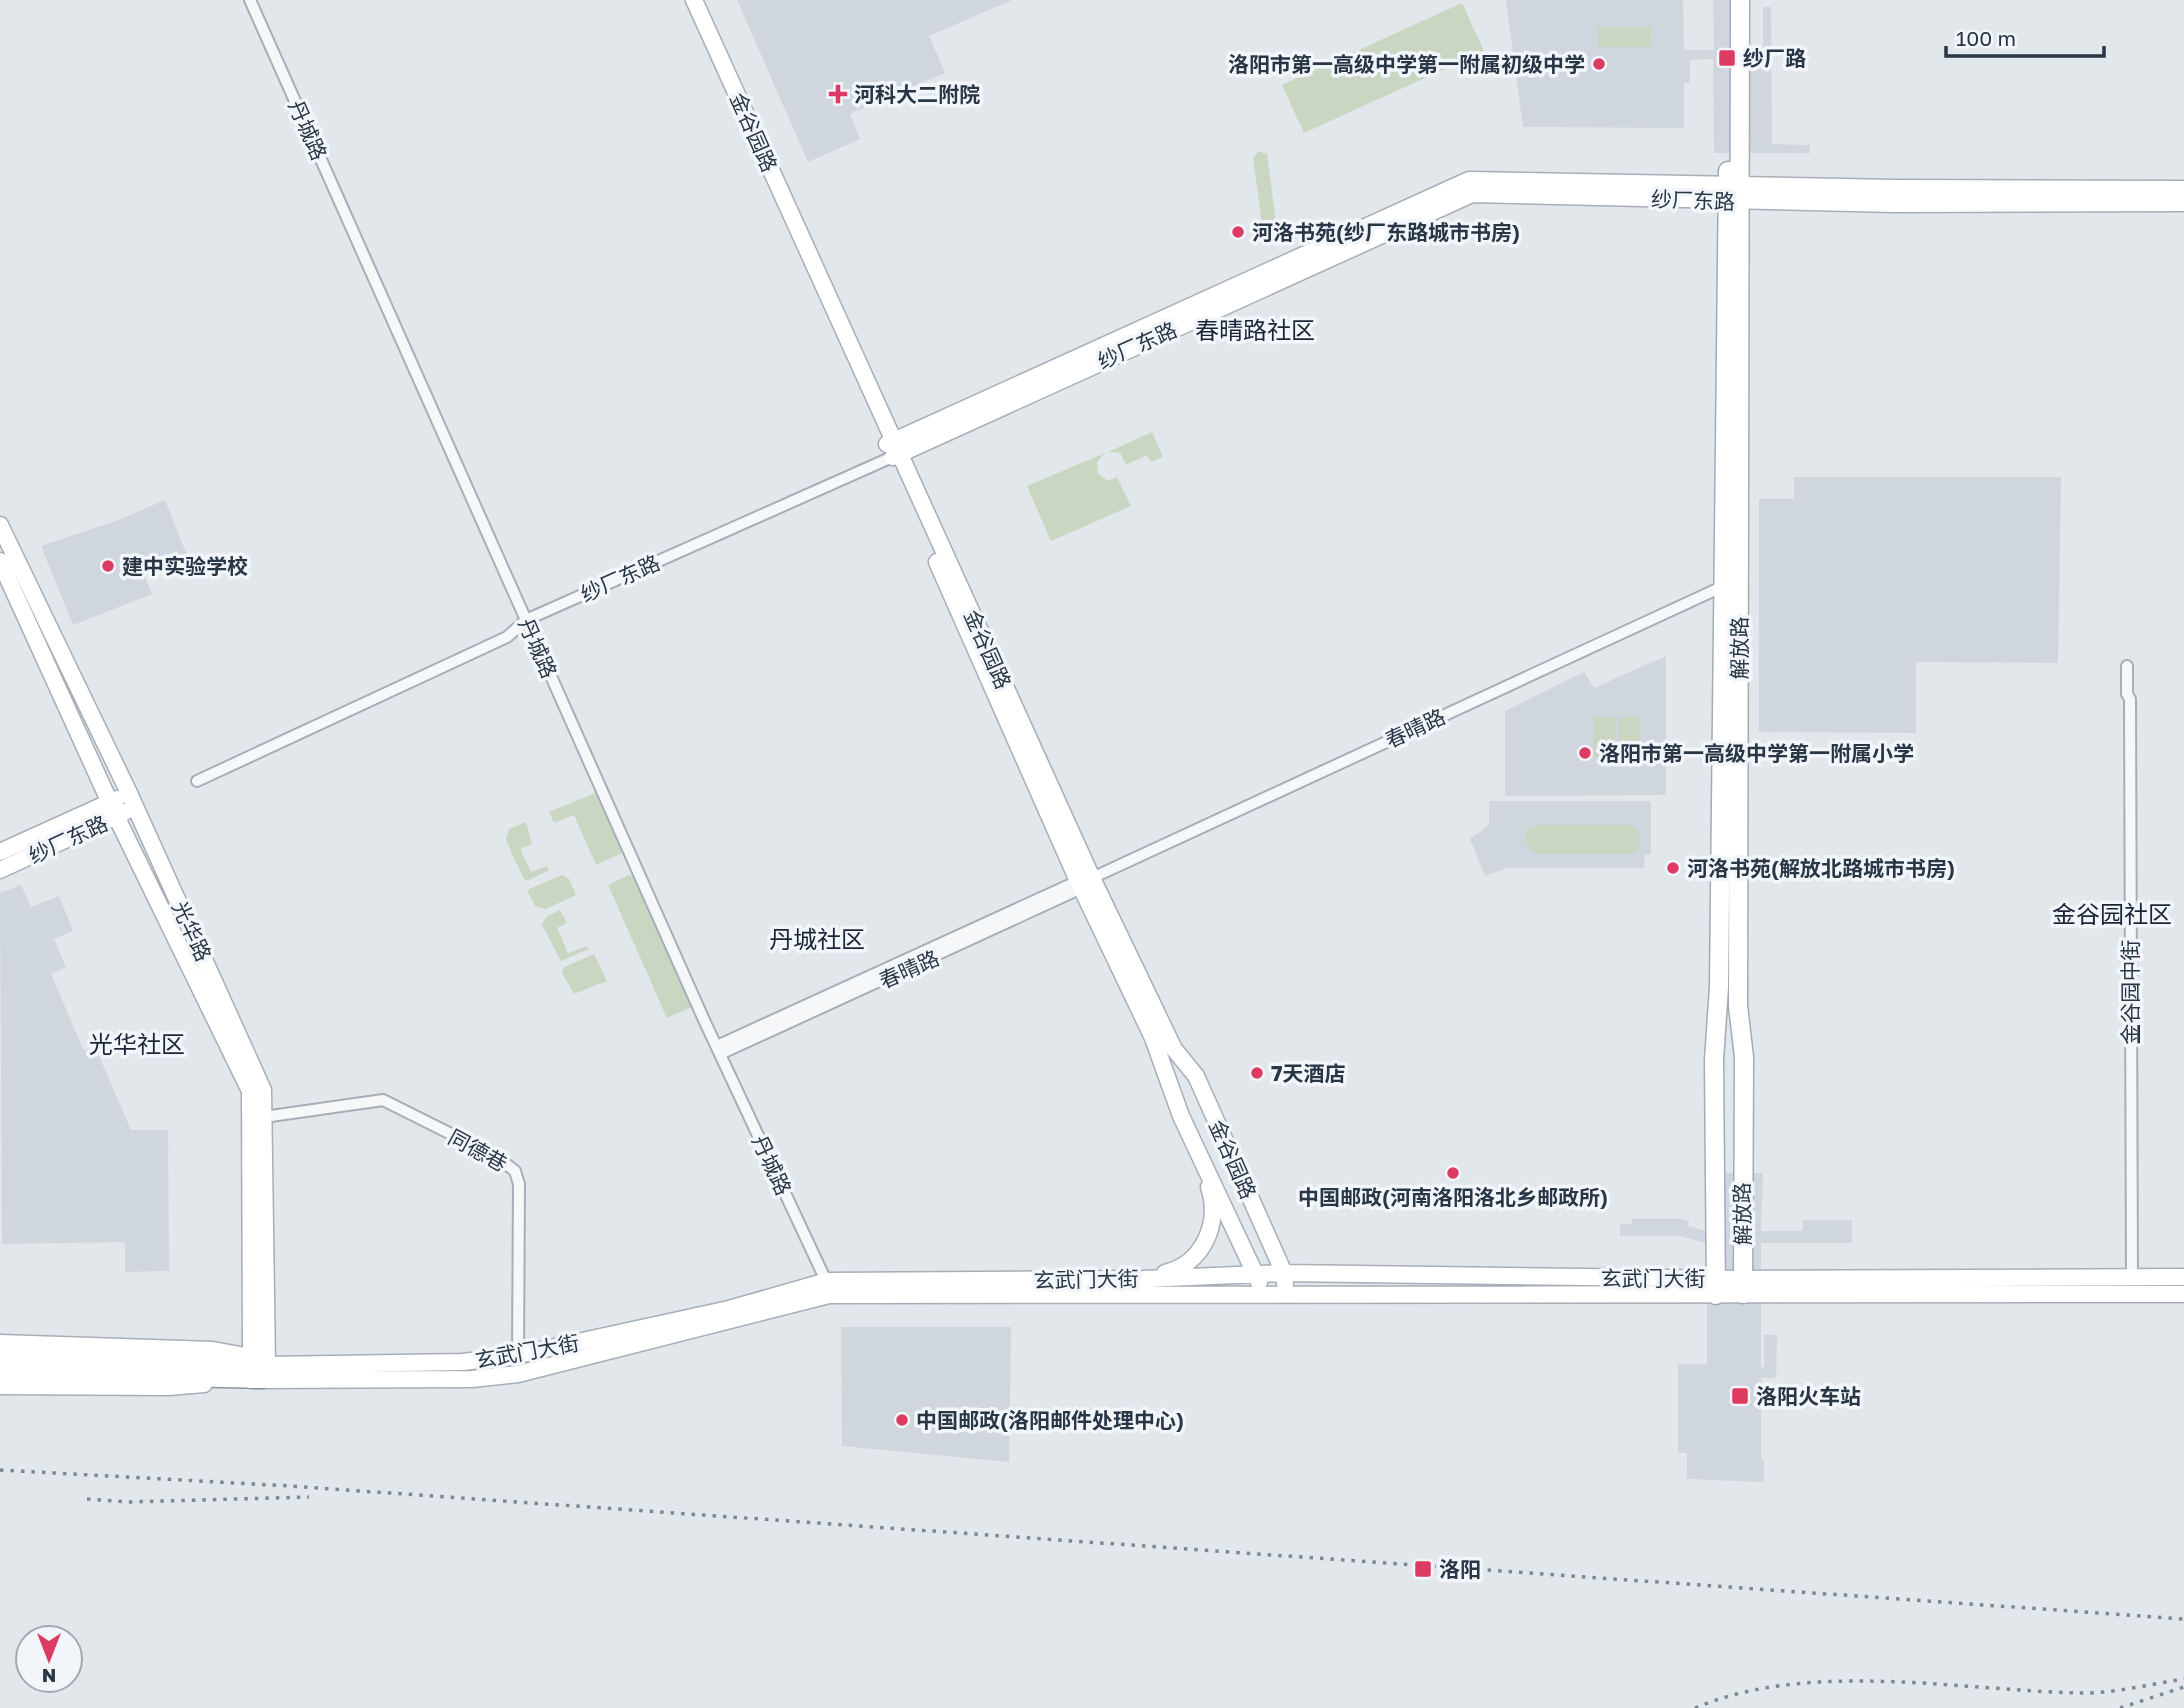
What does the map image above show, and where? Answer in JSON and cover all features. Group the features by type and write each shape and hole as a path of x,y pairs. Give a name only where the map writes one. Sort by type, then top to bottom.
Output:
{"main road":[{"name":"金谷园路","path":"687,0 892,449"},
{"name":"金谷园路","path":"694,0 1153,1038 1194,1145 1259,1275 1260,1294"},
{"name":"解放路","path":"1729,0 1734,193"},
{"name":"解放路","path":"1740,0 1734,193 1732,584 1738,1006 1744,1057 1741,1151 1743,1287"},
{"name":"纱厂东路","path":"892,449 1472,194 2184,189"},
{"name":"纱厂东路","path":"1734,193 2001,205 2184,204"},
{"name":"光华路","path":"0,525 132,801 263,1090 260,1367"},
{"name":"光华路","path":"0,561 113,809 250,1091 260,1367"},
{"name":"解放路","path":"1716,1287 1714,1060 1719,987 1732,584"},
{"name":"纱厂东路","path":"0,852 132,801"},
{"name":"纱厂东路","path":"0,870 113,809"},
{"name":"金谷园路","path":"1085,883 1174,1049 1196,1076 1284,1273 1285,1294"},
{"path":"1143,1279 1179,1270 1202,1250 1211,1229 1213,1201 1194,1145"},
{"name":"玄武门大街","path":"0,1386 168,1387 260,1367 463,1362 518,1355 828,1288 1284,1273 1716,1287"},
{"name":"玄武门大街","path":"1743,1287 2184,1277"},
{"name":"玄武门大街","path":"0,1343 213,1350 260,1367 472,1379 518,1374 828,1288 1285,1294 1743,1287 2184,1294"},
{"path":"0,1359 173,1368"},
{"path":"0,1373 260,1367"}],"street":[{"name":"丹城路","path":"250,0 828,1288"},
{"name":"纱厂东路","path":"197,781 507,637 526,620 892,449"},
{"name":"春晴路","path":"719,1050 1732,584"},
{"name":"金谷园中街","path":"2127,666 2126,694 2130,699 2132,1278"},
{"name":"同德巷","path":"264,1117 383,1100 497,1157 515,1171 519,1184 518,1355"}],"shaded area":[{"name":"河科大二附院","path":"737,0 1012,0 929,36 945,73 850,114 860,139 808,162"},
{"name":"洛阳市第一高级中学第一附属初级中学","path":"1506,0 1683,0 1684,50 1714,50 1713,0 1740,0 1740,50 1763,50 1763,7 1771,7 1772,144 1810,145 1810,153 1714,153 1713,59 1690,60 1690,83 1684,83 1684,128 1523,127"},
{"path":"1794,477 2061,477 2058,663 1916,662 1916,733 1759,732 1759,499 1794,499"},
{"name":"建中实验学校","path":"165,500 188,558 144,575 152,594 73,625 41,546 116,521"},
{"name":"洛阳市第一高级中学第一附属小学","path":"1666,656 1666,795 1505,796 1505,711 1584,672 1594,688"},
{"name":"洛阳市第一高级中学第一附属小学","path":"1489,801 1651,801 1651,854 1645,855 1644,868 1506,868 1485,876 1470,839 1489,825"},
{"path":"21,885 31,907 59,896 73,931 54,939 66,967 51,974 83,1049 99,1056 131,1130 168,1130 169,1271 125,1272 125,1242 2,1244 0,893"},
{"path":"1723,1173 1763,1173 1761,1231 1803,1231 1803,1220 1852,1220 1852,1243 1761,1243 1761,1367 1764,1367 1764,1335 1777,1335 1776,1378 1761,1378 1761,1459 1764,1459 1764,1482 1687,1479 1687,1453 1678,1453 1678,1364 1707,1364 1707,1243 1679,1236 1620,1236 1620,1224 1632,1224 1632,1219 1682,1219 1689,1221 1688,1226 1707,1231 1726,1231"},
{"path":"841,1327 1011,1327 1009,1462 842,1446"}],"green space":[{"path":"1462,3 1484,51 1304,133 1282,85"},
{"path":"1598,27 1651,27 1651,47 1598,47"},
{"path":"1259,151 1267,154 1277,230 1270,235 1263,231 1253,157"},
{"path":"1152,432 1163,457 1151,462 1147,455 1126,465 1120,453 1108,452"},
{"path":"1105,453 1097,462 1098,474 1108,481 1117,477 1131,506 1051,541 1027,486"},
{"path":"1594,717 1616,717 1615,757 1593,757"},
{"path":"1619,717 1641,717 1640,757 1618,757"},
{"path":"595,793 622,850 620,854 596,865 574,815 554,823 549,812"},
{"path":"526,822 532,844 520,849 531,872 547,866 549,870 527,881 523,878 506,840 509,829"},
{"path":"1536,825 1632,825 1639,834 1639,845 1636,852 1631,854 1536,854 1524,840 1527,830"},
{"path":"562,875 569,879 576,895 546,909 535,906 527,890"},
{"path":"629,875 635,877 694,1006 667,1018 608,885"},
{"path":"560,910 567,923 557,928 568,953 587,946 589,949 561,961 542,925 546,917"},
{"path":"594,954 607,981 574,994 562,973 564,967"}],"railway":[{"path":"0,1470 290,1486 2184,1619"},
{"path":"87,1499 128,1502 309,1497"},
{"path":"1695,1708 1739,1693 1785,1685 1834,1681 1884,1681 2091,1693 2184,1679"},
{"path":"2120,1708 2184,1687"}],"place":[{"name":"纱厂路","path":"1727,58"},
{"name":"洛阳市第一高级中学第一附属初级中学","path":"1599,64"},
{"name":"河科大二附院","path":"838,94"},
{"name":"河洛书苑(纱厂东路城市书房)","path":"1238,232"},
{"name":"建中实验学校","path":"108,566"},
{"name":"洛阳市第一高级中学第一附属小学","path":"1585,753"},
{"name":"河洛书苑(解放北路城市书房)","path":"1673,868"},
{"name":"7天酒店","path":"1257,1073"},
{"name":"中国邮政(河南洛阳洛北乡邮政所)","path":"1453,1173"},
{"name":"洛阳火车站","path":"1740,1396"},
{"name":"中国邮政(洛阳邮件处理中心)","path":"902,1420"},
{"name":"洛阳","path":"1423,1569"}],"district":[{"name":"春晴路社区","path":"1255,329"},
{"name":"金谷园社区","path":"2112,913"},
{"name":"丹城社区","path":"817,938"},
{"name":"光华社区","path":"137,1043"}]}
